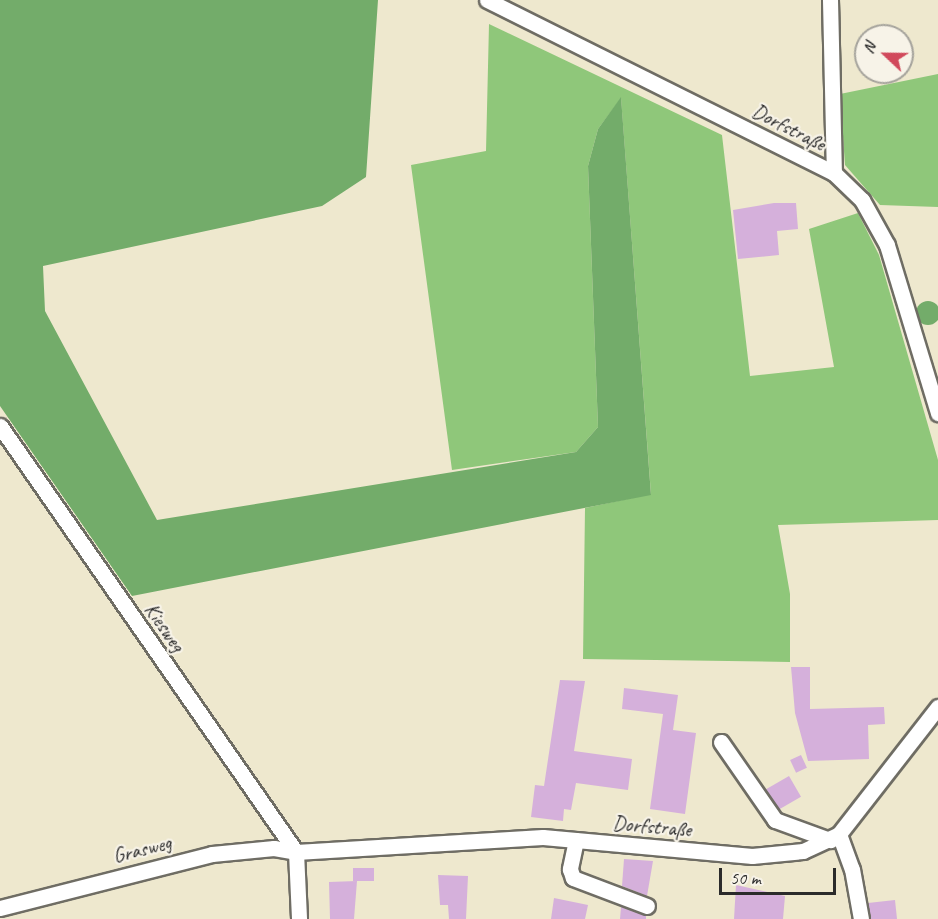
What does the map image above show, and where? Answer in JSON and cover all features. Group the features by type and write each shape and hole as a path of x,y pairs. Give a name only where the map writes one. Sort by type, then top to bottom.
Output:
{"street":[{"name":"Dorfstraße","path":"487,0 834,173 862,200 887,244 938,413"},
{"path":"830,0 834,173"},
{"name":"Kiesweg","path":"0,426 296,852"},
{"name":"Dorfstraße","path":"296,852 503,838 576,840 752,856 803,851 834,837 936,715"},
{"path":"721,742 775,820 834,837 852,869 861,919"},
{"path":"576,840 570,869 573,878 647,906"},
{"name":"Grasweg","path":"0,908 212,854 274,848 296,852"},
{"path":"296,852 299,919"}],"green space":[{"path":"0,0 378,0 366,177 322,206 43,266 45,311 157,520 576,452 598,427 588,166 598,129 621,97 651,495 132,596 0,406"},
{"path":"489,24 722,135 750,376 834,367 809,229 858,213 879,255 938,460 938,520 778,525 790,594 790,662 583,659 585,508 651,494 621,98 598,129 588,166 598,427 576,452 452,470 411,165 486,151"},
{"path":"938,74 938,207 880,205 845,165 840,94 889,84 914,84 914,79"},
{"path":"928,301 936,305 940,313 936,321 928,325 920,321 916,313 920,305"}],"building":[{"path":"774,203 796,203 798,229 777,231 779,255 738,259 733,210"},
{"path":"791,667 810,667 810,709 884,707 885,724 868,725 869,759 808,761 795,713"},
{"path":"560,680 585,681 574,751 632,759 628,790 576,783 571,810 564,809 563,821 531,817 535,785 544,786"},
{"path":"624,688 678,695 673,730 696,733 685,814 650,809 663,714 622,709"},
{"path":"801,755 807,768 796,773 790,760"},
{"path":"789,776 801,797 778,810 766,790"},
{"path":"624,859 653,861 647,896 622,886"},
{"path":"353,868 374,868 374,881 353,881"},
{"path":"438,875 468,876 466,919 449,919 448,905 440,905"},
{"path":"357,881 354,919 330,919 329,882"},
{"path":"736,885 785,896 783,919 734,919"},
{"path":"554,898 588,905 585,919 551,919"},
{"path":"895,900 897,919 871,919 868,903"},
{"path":"621,907 646,915 646,919 620,919"}]}
